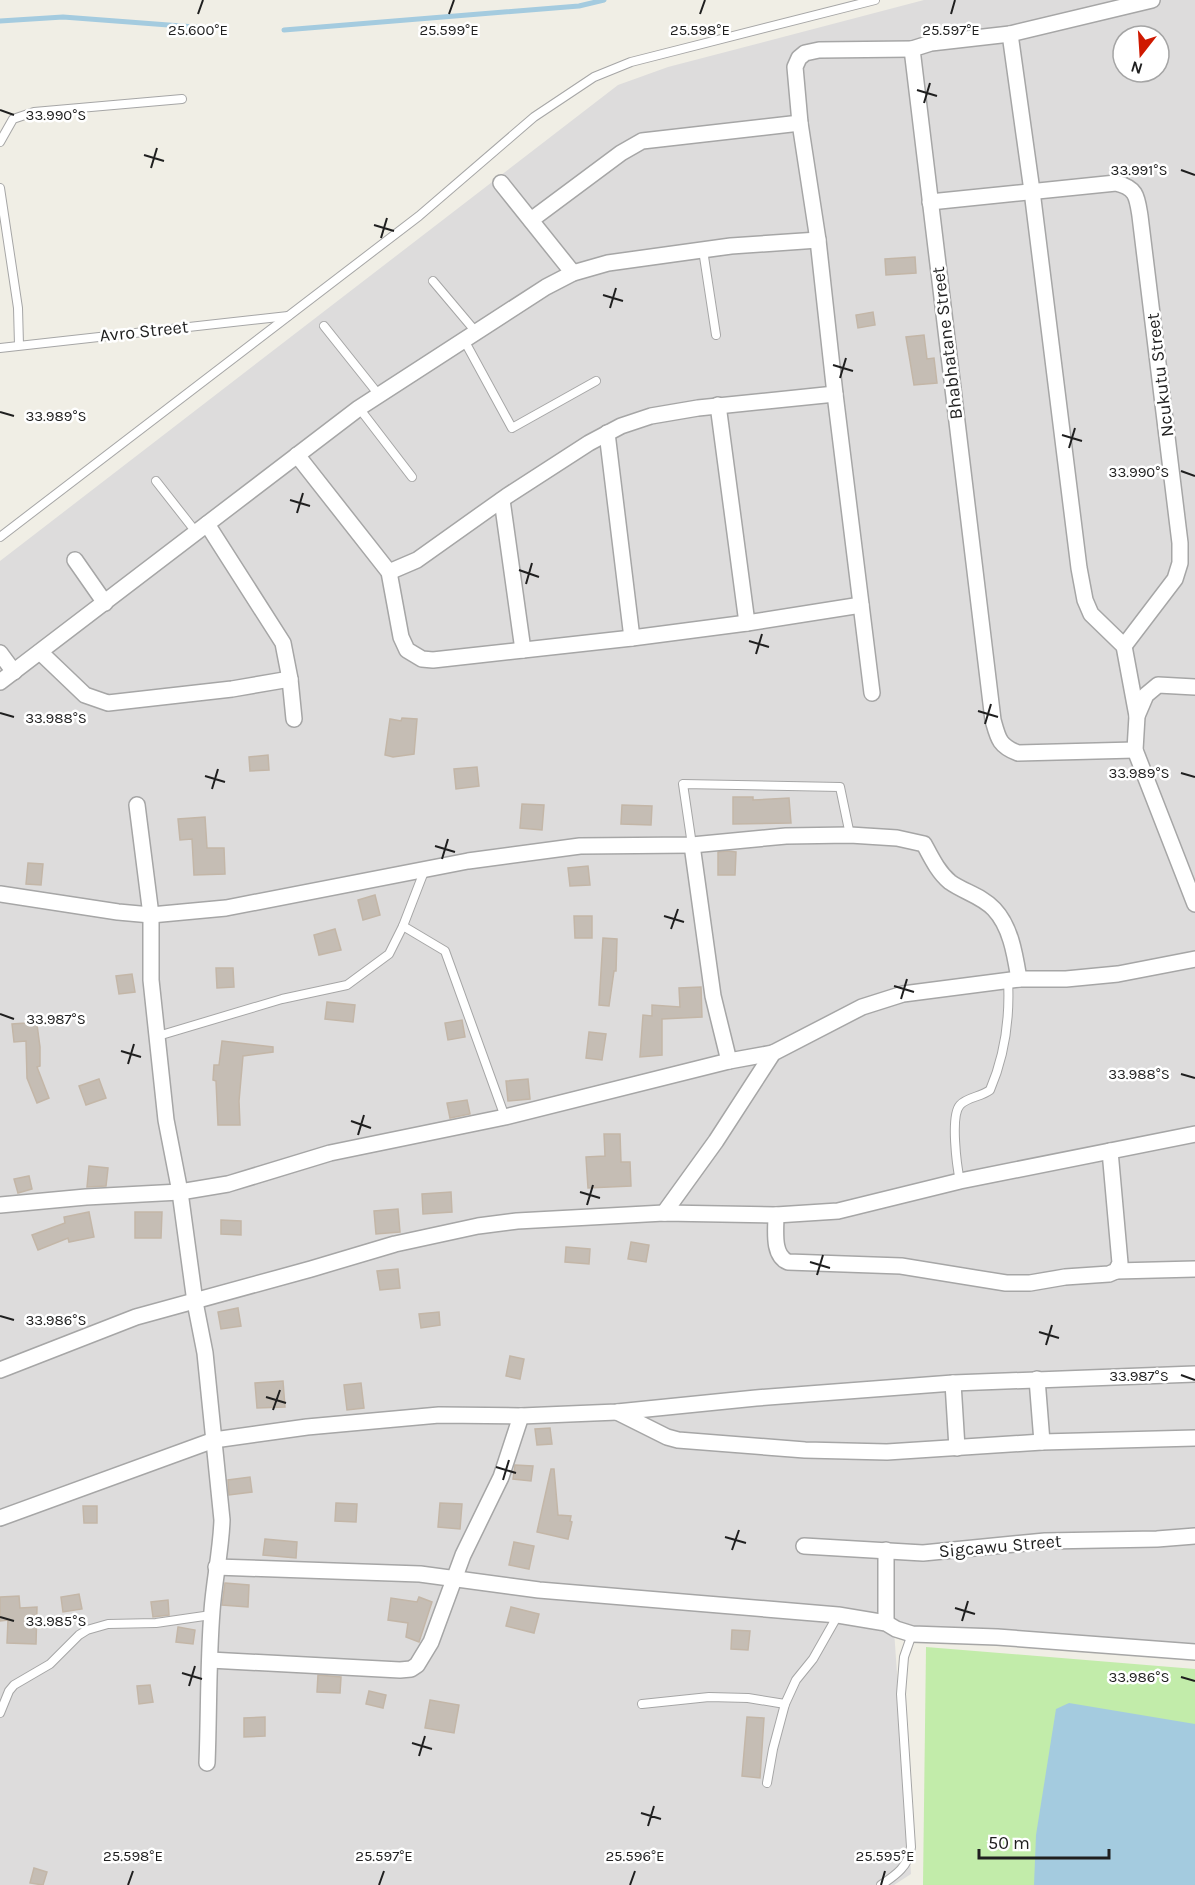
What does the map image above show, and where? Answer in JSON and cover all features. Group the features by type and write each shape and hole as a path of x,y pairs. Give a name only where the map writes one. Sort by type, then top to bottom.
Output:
{"street":[{"path":"872,693 818,240 800,123 795,67 799,58 805,53 819,50 912,49 931,43 1010,34 1152,0"},
{"path":"1010,34 1085,600 1091,614 1124,646 1137,716 1135,750 1195,904"},
{"name":"Bhabhatane Street","path":"912,49 991,708 999,740 1007,749 1018,753 1135,750"},
{"path":"531,220 621,153 642,141 800,123"},
{"path":"501,183 573,273"},
{"name":"Ncukutu Street","path":"930,202 1116,183 1128,186 1135,192 1139,205 1180,543 1180,563 1175,579 1124,646"},
{"path":"0,682 359,408 546,287 573,273 608,263 703,250 818,240"},
{"path":"389,572 417,560 502,500 589,443 651,416 718,405 835,394"},
{"path":"718,405 747,623"},
{"path":"607,434 632,638"},
{"path":"297,455 389,572 401,637 406,650 422,659 433,660 523,651 632,638 861,605"},
{"path":"502,500 523,651"},
{"path":"201,528 260,604 283,643 294,719"},
{"path":"75,560 105,603"},
{"path":"40,652 85,695 108,703 290,680"},
{"path":"0,653 14,672"},
{"path":"1137,716 1146,695 1158,686 1195,687"},
{"path":"137,805 151,915 151,980 166,1120 180,1192 195,1302 205,1353 222,1520 221,1546 216,1567 211,1615 207,1763"},
{"path":"0,894 151,915 226,908 425,869 580,846 692,846 786,836 850,835 897,838 924,844 941,873 951,883 994,908 1004,923 1013,948 1013,979"},
{"path":"692,846 712,985 729,1061"},
{"path":"0,1205 180,1192 228,1184 330,1153 505,1118 729,1061 773,1053 862,1007 903,994 1013,979 1066,979 1118,974 1195,960"},
{"path":"664,1213 716,1141 773,1053"},
{"path":"0,1370 136,1317 395,1244 478,1226 517,1221 664,1213 776,1215 838,1211 960,1181 1195,1134"},
{"path":"1110,1151 1120,1263 1116,1271"},
{"path":"776,1215 778,1252 781,1259 788,1262 901,1266 1006,1283 1030,1283 1065,1277 1109,1274 1116,1271 1195,1269"},
{"path":"0,1518 214,1440 307,1428 439,1416 521,1416 617,1412 745,1398 953,1383 1195,1374"},
{"path":"1037,1379 1042,1442"},
{"path":"953,1383 957,1448"},
{"path":"617,1412 678,1440 805,1450 875,1452 1042,1442 1195,1438"},
{"path":"210,1660 411,1669 423,1657 431,1642 462,1555 501,1477 521,1416"},
{"name":"Sigcawu Street","path":"804,1546 923,1553 1045,1541 1195,1536"},
{"path":"886,1550 886,1623"},
{"path":"216,1567 420,1574 538,1590 838,1615 886,1623 912,1634 997,1637 1195,1652"}],"lane":[{"path":"0,537 419,216 534,117 594,77 631,62 875,0"},
{"path":"0,142 13,119 34,112 182,99"},
{"path":"0,188 18,308 19,345"},
{"path":"703,250 716,335"},
{"path":"434,281 470,336 512,429 596,381"},
{"name":"Avro Street","path":"0,348 288,315"},
{"path":"324,326 379,395"},
{"path":"359,408 412,477"},
{"path":"156,481 201,528"},
{"path":"692,846 683,784 840,787 850,835"},
{"path":"158,1036 282,999 346,985 389,954 404,926 425,869"},
{"path":"404,926 445,951 505,1118"},
{"path":"960,1181 956,1155 956,1114 962,1103 990,1090 996,1077 1010,1010 1013,979"},
{"path":"0,1713 14,1685 50,1664 87,1630 108,1624 156,1623 211,1615"},
{"path":"767,1783 785,1704 796,1680 813,1659 838,1615"},
{"path":"880,1885 897,1874 910,1856 901,1694 904,1657 912,1634"},
{"path":"642,1704 709,1697 748,1698 785,1704"}],"shaded area":[{"path":"924,0 1195,0 1195,1652 894,1630 911,1874 894,1885 0,1885 0,561 618,85 668,67"}],"green space":[{"path":"926,1647 1195,1669 1195,1885 923,1885"}],"water":[{"path":"1069,1703 1195,1724 1195,1885 1034,1885 1036,1835 1056,1709"}],"building":[{"path":"915,257 916,273 886,275 885,259"},
{"path":"873,312 875,325 858,328 856,315"},
{"path":"924,335 927,359 934,358 937,383 914,385 906,337"},
{"path":"402,718 417,719 414,754 393,757 385,755 390,719 401,721"},
{"path":"268,755 269,770 250,771 249,757"},
{"path":"477,767 479,786 456,789 454,769"},
{"path":"733,797 753,797 753,800 789,798 791,823 733,824"},
{"path":"522,804 544,805 542,830 520,828"},
{"path":"622,805 652,806 651,825 621,824"},
{"path":"205,817 207,848 224,848 225,874 194,875 192,839 180,840 178,819"},
{"path":"718,852 736,852 735,875 718,875"},
{"path":"28,863 43,864 41,885 26,884"},
{"path":"588,866 590,885 570,886 568,868"},
{"path":"375,895 380,915 363,920 358,900"},
{"path":"574,916 592,916 592,938 575,938"},
{"path":"335,929 341,950 319,955 314,935"},
{"path":"603,938 617,939 616,971 614,971 609,1006 599,1005"},
{"path":"216,968 233,968 234,987 217,988"},
{"path":"132,974 135,992 119,994 116,976"},
{"path":"701,987 702,1017 662,1019 662,1055 640,1057 643,1015 652,1016 652,1005 680,1007 679,988"},
{"path":"327,1002 355,1005 353,1022 325,1019"},
{"path":"36,1017 40,1047 40,1066 37,1067 49,1098 37,1103 27,1078 26,1041 14,1042 12,1024 26,1023 26,1018"},
{"path":"462,1020 465,1037 448,1040 445,1023"},
{"path":"589,1032 606,1034 602,1060 586,1058"},
{"path":"222,1041 273,1047 273,1052 243,1056 239,1101 240,1125 218,1125 216,1081 213,1080 214,1065 219,1065"},
{"path":"99,1079 106,1098 86,1105 79,1086"},
{"path":"528,1079 530,1099 508,1101 506,1081"},
{"path":"467,1100 470,1114 450,1118 447,1103"},
{"path":"604,1134 620,1134 621,1162 630,1162 631,1186 588,1188 586,1157 605,1156"},
{"path":"89,1166 108,1168 106,1186 87,1187"},
{"path":"29,1176 32,1189 18,1193 14,1179"},
{"path":"451,1192 452,1212 423,1214 422,1194"},
{"path":"398,1209 400,1232 376,1234 374,1211"},
{"path":"89,1212 94,1237 69,1242 68,1238 38,1250 32,1235 65,1223 64,1217"},
{"path":"135,1212 162,1212 161,1238 135,1238"},
{"path":"221,1220 241,1221 241,1235 221,1234"},
{"path":"631,1242 649,1245 646,1262 628,1259"},
{"path":"566,1247 590,1249 589,1264 565,1262"},
{"path":"398,1269 400,1288 380,1290 377,1271"},
{"path":"238,1308 241,1326 221,1329 218,1312"},
{"path":"439,1312 440,1325 421,1328 419,1314"},
{"path":"510,1356 524,1359 520,1379 506,1376"},
{"path":"283,1381 285,1407 257,1408 255,1383"},
{"path":"361,1383 364,1408 347,1410 344,1385"},
{"path":"550,1428 552,1444 537,1445 535,1429"},
{"path":"515,1465 533,1466 531,1481 513,1479"},
{"path":"551,1469 554,1469 558,1515 571,1516 568,1539 537,1532"},
{"path":"250,1477 252,1492 229,1495 228,1480"},
{"path":"336,1503 357,1504 356,1522 335,1521"},
{"path":"440,1503 462,1504 460,1529 438,1527"},
{"path":"83,1506 97,1506 97,1523 84,1523"},
{"path":"265,1539 297,1542 296,1558 263,1555"},
{"path":"514,1542 534,1546 529,1569 509,1565"},
{"path":"225,1583 249,1585 248,1607 222,1605"},
{"path":"79,1594 82,1609 63,1612 61,1597"},
{"path":"19,1596 20,1608 37,1607 36,1644 7,1643 8,1620 0,1621 0,1597"},
{"path":"419,1597 432,1602 419,1642 406,1637 408,1623 388,1620 391,1598 417,1602"},
{"path":"168,1600 169,1615 153,1617 151,1602"},
{"path":"511,1607 539,1614 534,1633 506,1626"},
{"path":"178,1627 195,1630 193,1644 176,1642"},
{"path":"732,1630 750,1631 748,1650 731,1649"},
{"path":"318,1675 341,1677 340,1693 317,1692"},
{"path":"150,1685 153,1702 139,1704 137,1686"},
{"path":"369,1691 386,1695 383,1708 366,1704"},
{"path":"430,1700 459,1705 454,1733 425,1728"},
{"path":"265,1717 265,1736 244,1737 244,1718"},
{"path":"747,1717 764,1718 760,1778 742,1776"},
{"path":"34,1868 47,1872 43,1885 30,1883"}],"waterway":[{"path":"284,30 579,6 604,0"},
{"path":"0,21 63,17 208,28"}]}
